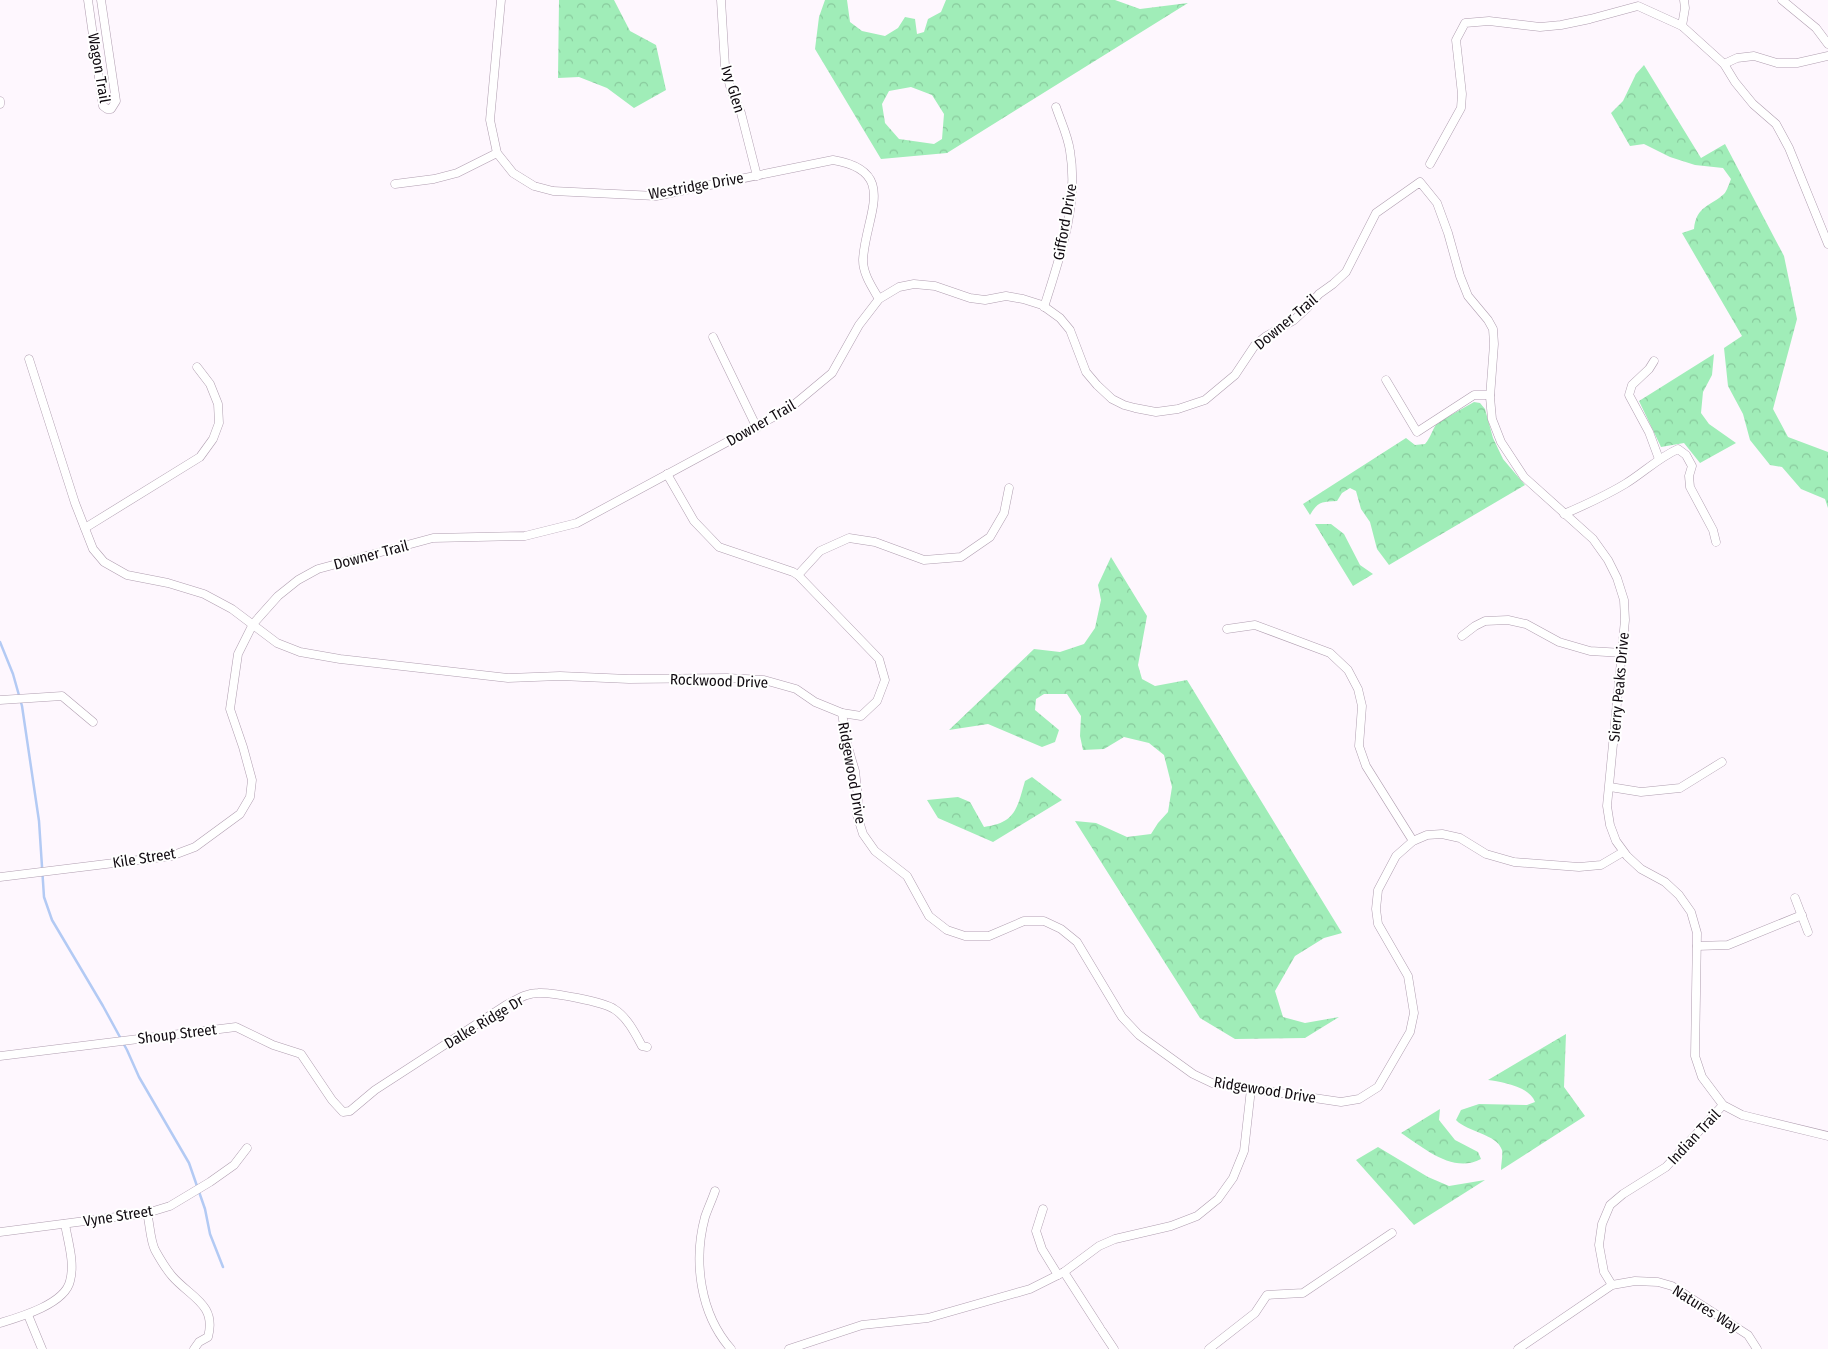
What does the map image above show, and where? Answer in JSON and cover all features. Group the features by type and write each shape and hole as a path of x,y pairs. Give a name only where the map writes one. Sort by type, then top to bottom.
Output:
{"street":[{"name":"Wagon Trail","path":"88,0 103,106 111,109 116,101 101,0"},
{"name":"Westridge Drive","path":"501,0 490,120 497,153 513,173 534,186 553,191 656,196 833,160 851,163 871,179 875,194 863,261 868,281 880,299"},
{"name":"Ivy Glen","path":"721,0 725,66 731,90 741,113 757,176"},
{"path":"1682,26 1686,8 1684,0"},
{"path":"1782,0 1816,28 1828,44"},
{"path":"1430,164 1461,108 1462,94 1456,40 1465,23 1489,21 1540,27 1561,25 1590,20 1638,6 1682,26 1724,64 1734,82 1753,104 1776,124 1789,148 1828,244"},
{"path":"1724,64 1737,58 1754,56 1777,63 1797,63 1828,56"},
{"name":"Gifford Drive","path":"1044,307 1062,252 1072,182 1070,149 1056,107"},
{"path":"395,184 434,179 457,173 497,153"},
{"name":"Downer Trail","path":"252,780 230,709 236,661 253,624 278,596 298,580 318,569 433,538 524,536 577,523 757,428 790,408 832,373 859,325 880,299 899,287 914,284 935,286 970,298 985,300 1006,296 1023,299 1044,307 1060,318 1070,330 1086,372 1112,399 1142,410 1156,412 1178,409 1205,400 1235,375 1255,345 1265,336 1294,320 1319,294 1333,284 1350,265 1376,213 1420,182"},
{"name":"Sierry Peaks Drive","path":"1420,182 1437,203 1468,296 1488,320 1493,330 1494,344 1490,394 1492,419 1501,442 1511,460 1524,477 1593,539 1608,560 1617,578 1624,600 1623,653 1607,806 1610,826 1616,841 1624,852 1641,869 1665,882 1679,896 1690,912 1697,933 1695,1056 1702,1077 1723,1105 1742,1115 1828,1136"},
{"path":"713,338 757,428"},
{"name":"Rockwood Drive","path":"29,359 75,503 93,549 104,562 127,575 168,583 204,594 232,609 277,643 300,652 340,659 508,678 560,676 629,679 727,678 764,680 796,689 815,702 842,713 861,716 878,701 885,680 880,659 798,575 719,547 694,521 667,474"},
{"path":"1654,361 1649,369 1632,385 1630,395 1649,432 1659,459"},
{"path":"85,528 200,457 213,439 219,423 218,404 210,384 197,367"},
{"path":"1386,380 1417,432 1474,395 1490,394"},
{"path":"1564,514 1596,500 1626,483 1659,459 1678,449 1686,455 1692,466 1689,476 1690,487 1714,530 1716,542"},
{"path":"798,575 820,551 849,538 876,542 924,560 961,557 990,538 1004,513 1009,488"},
{"path":"1462,636 1475,626 1486,621 1508,620 1526,624 1559,642 1590,651 1623,653"},
{"path":"1226,629 1255,625 1330,653 1348,670 1358,689 1362,706 1359,746 1366,766 1413,841"},
{"path":"0,700 62,696 93,722"},
{"name":"Ridgewood Drive","path":"842,713 847,744 855,771 858,797 857,815 864,834 875,851 906,876 929,916 947,930 965,936 989,936 1024,921 1044,921 1061,929 1077,942 1122,1016 1139,1036 1193,1074 1212,1083 1341,1102 1359,1099 1378,1087 1410,1032 1414,1013 1408,976 1378,924 1376,910 1378,890 1396,856 1413,841 1427,835 1442,834 1460,838 1486,854 1514,862 1580,867 1601,865 1624,852"},
{"path":"1610,786 1641,792 1680,788 1722,762"},
{"name":"Kile Street","path":"0,877 171,856 195,846 240,814 250,796 252,780"},
{"path":"1795,898 1808,932"},
{"path":"1697,946 1728,945 1802,915"},
{"name":"Dalke Ridge Dr","path":"328,1093 343,1112 350,1111 375,1090 506,1005 522,996 538,993 569,996 614,1008 625,1019 642,1046 647,1047"},
{"name":"Shoup Street","path":"0,1056 236,1027 273,1044 301,1054 328,1093"},
{"path":"789,1349 862,1325 928,1318 1030,1289 1061,1273 1100,1246 1115,1239 1171,1226 1197,1216 1218,1199 1233,1178 1244,1150 1251,1089"},
{"name":"Indian Trail","path":"1612,1285 1604,1272 1599,1245 1602,1224 1610,1205 1623,1194 1666,1166 1723,1105"},
{"name":"Vyne Street","path":"0,1232 147,1213 170,1206 234,1165 247,1148"},
{"path":"715,1192 705,1217 700,1246 699,1274 704,1299 714,1325 731,1349"},
{"path":"1044,1209 1036,1231 1042,1249 1114,1349"},
{"path":"147,1213 154,1248 172,1276 201,1301 208,1315 211,1327 208,1338 199,1342 194,1349"},
{"path":"0,1323 28,1315 60,1296 70,1283 72,1262 65,1224"},
{"path":"1209,1349 1255,1313 1267,1295 1303,1293 1392,1234"},
{"name":"Natures Way","path":"1518,1349 1612,1285 1635,1281 1658,1282 1672,1286 1748,1335 1757,1349"},
{"path":"28,1315 42,1349"}],"green space":[{"path":"559,0 614,0 630,31 656,45 666,90 634,108 607,88 579,77 558,78"},
{"path":"825,0 847,0 850,22 862,31 885,36 898,28 905,17 915,19 917,34 924,32 928,19 941,12 946,0 1115,0 1140,9 1188,3 947,153 881,159 815,49 819,17","holes":["911,87 932,95 944,114 942,139 934,144 899,139 885,123 882,104 889,91"]},
{"path":"1644,65 1701,158 1725,144 1784,256 1797,319 1773,409 1788,437 1828,452 1828,508 1825,499 1801,489 1782,467 1770,465 1750,440 1743,414 1728,386 1724,348 1742,336 1682,233 1694,229 1695,221 1701,211 1724,194 1731,179 1723,168 1695,165 1670,157 1644,144 1630,146 1611,113 1623,101 1636,74"},
{"path":"1714,354 1712,375 1703,392 1701,413 1709,424 1736,443 1700,463 1684,443 1661,447 1639,401"},
{"path":"1474,402 1480,403 1485,409 1493,438 1503,459 1525,485 1389,565 1377,549 1370,522 1361,509 1356,491 1350,488 1342,493 1337,501 1321,503 1315,507 1310,515 1303,504 1406,438 1415,445 1425,444 1437,423"},
{"path":"1315,524 1331,524 1344,534 1360,565 1373,574 1353,586"},
{"path":"1111,557 1147,616 1138,665 1142,679 1155,686 1187,680 1342,933 1324,938 1295,956 1275,991 1283,1017 1305,1023 1339,1017 1305,1038 1235,1039 1200,1018 1075,821 1096,823 1127,837 1151,834 1168,812 1172,787 1164,755 1149,743 1124,737 1104,749 1083,750 1080,736 1081,716 1067,694 1044,694 1036,699 1035,710 1059,730 1055,742 1042,747 988,724 949,730 1034,649 1060,652 1084,644 1095,628 1101,600 1098,585"},
{"path":"1032,777 1062,800 993,842 938,818 927,800 958,797 970,802 984,827 995,825 1003,822 1014,813 1025,781"},
{"path":"1566,1034 1564,1087 1585,1116 1501,1170 1502,1150 1499,1145 1494,1140 1467,1128 1456,1120 1461,1110 1479,1104 1527,1105 1535,1102 1527,1092 1521,1089 1488,1080"},
{"path":"1440,1109 1439,1120 1455,1140 1478,1152 1481,1159 1470,1163 1449,1161 1429,1152 1401,1133"},
{"path":"1378,1147 1428,1177 1449,1186 1485,1180 1414,1225 1356,1160"}],"waterway":[{"path":"0,642 13,674 22,706 39,821 44,897 52,920 103,1006 127,1050 139,1077 189,1163 205,1209 210,1234 223,1267"}]}
